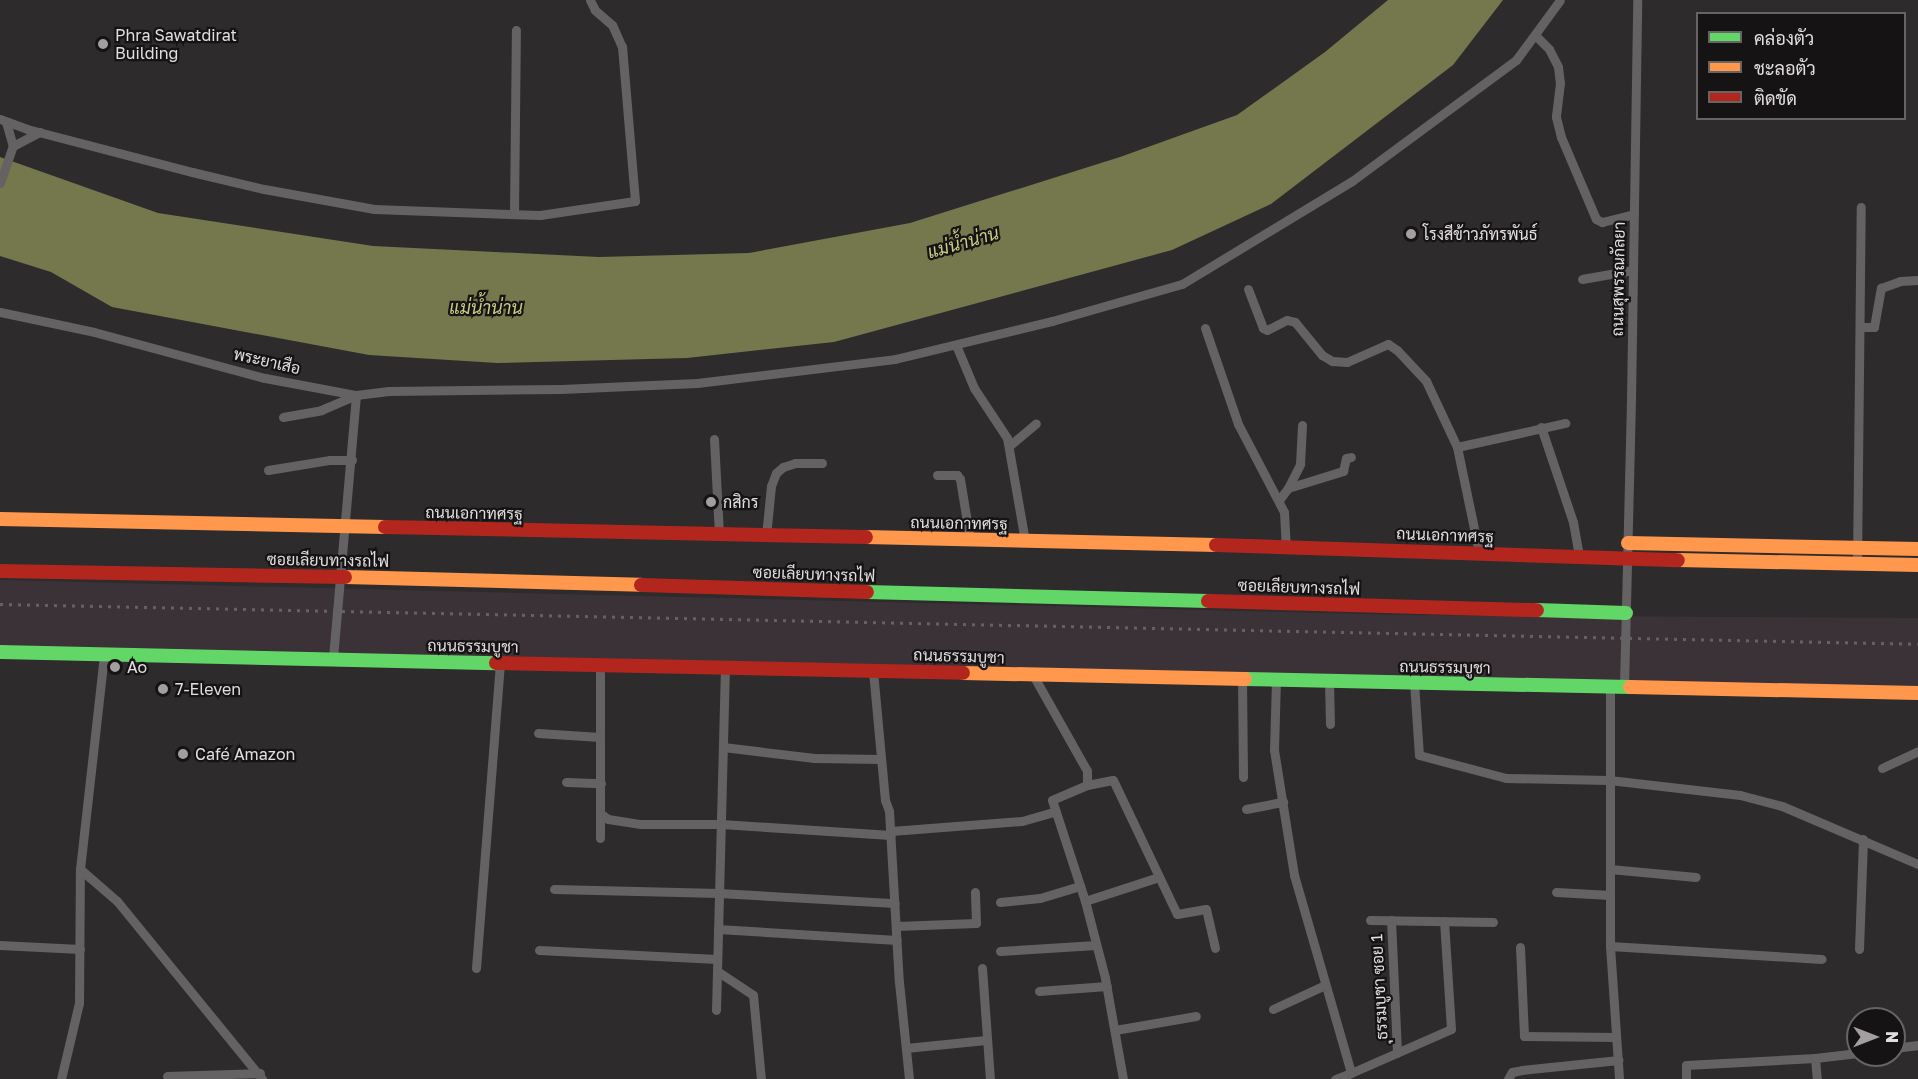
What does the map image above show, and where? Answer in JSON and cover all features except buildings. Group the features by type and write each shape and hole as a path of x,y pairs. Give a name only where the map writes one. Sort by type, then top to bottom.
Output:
{"main road":[{"name":"ถนนเอกาทศรฐ","path":"0,519 1286,546 1628,559 1918,565"},
{"path":"1628,543 1918,549"},
{"name":"ซอยเลียบทางรถไฟ","path":"0,571 340,577 1626,613"},
{"name":"ถนนธรรมบูชา","path":"0,652 1918,693"}],"street":[{"path":"3,120 39,132 264,189 374,209 540,215 635,201 622,47 612,25 595,10 590,0"},
{"path":"283,417 321,410 356,395 389,391 561,389 698,383 895,359 956,345 1182,284 1352,181 1516,60 1560,0"},
{"name":"ถนนสุพรรณกัลยา","path":"1619,1079 1610,946 1609,780 1626,613 1639,1"},
{"path":"514,214 516,30"},
{"path":"1535,34 1550,49 1558,67 1560,83 1556,117 1561,137 1596,219 1602,222 1634,214"},
{"path":"0,183 13,146 3,120"},
{"path":"13,146 39,132"},
{"path":"1857,564 1861,207"},
{"path":"1582,279 1633,270"},
{"path":"1860,327 1874,327 1881,288 1900,281 1917,280"},
{"path":"1248,290 1263,328 1267,330 1287,320 1295,322 1322,355 1332,361 1347,362 1388,345 1397,350 1426,381 1457,447 1479,552"},
{"name":"พระยาเสือ","path":"0,312 94,332 265,378 356,395"},
{"path":"1205,328 1238,424 1284,512 1286,546"},
{"path":"956,345 974,388 1007,438 1025,541"},
{"path":"333,660 356,395"},
{"path":"1009,446 1036,423"},
{"path":"1457,447 1565,423"},
{"path":"1279,500 1300,464 1302,425"},
{"path":"1540,427 1571,514 1579,556"},
{"path":"714,439 719,535"},
{"path":"1288,488 1343,471 1346,458 1351,457"},
{"path":"268,470 330,460 352,460"},
{"path":"766,536 771,486 776,473 783,467 795,463 822,463"},
{"path":"937,475 957,475 960,479 970,540"},
{"path":"61,1079 79,1003 80,869 104,654"},
{"path":"476,968 500,663"},
{"path":"600,665 600,838"},
{"path":"716,1010 725,668"},
{"path":"873,671 891,833 897,940 909,1079"},
{"path":"1033,675 1087,771 1087,785"},
{"path":"1242,679 1243,777"},
{"path":"1276,679 1274,750 1294,875 1351,1073"},
{"path":"1329,681 1330,724"},
{"path":"1414,682 1419,755 1506,778 1609,780 1740,795 1782,806 1917,861"},
{"path":"538,734 600,737"},
{"path":"723,747 814,758 881,759"},
{"path":"1882,768 1918,751"},
{"path":"1123,1079 1107,986 1085,901 1052,800 1087,785 1113,780 1177,914 1206,909 1215,948"},
{"path":"566,783 601,783"},
{"path":"1246,809 1282,802"},
{"path":"600,813 608,819 641,824 721,824 891,833 1022,821 1056,811"},
{"path":"1859,949 1863,839"},
{"path":"80,869 117,901 261,1076"},
{"path":"1610,869 1696,878"},
{"path":"1085,901 1159,877"},
{"path":"1000,902 1040,898 1080,886"},
{"path":"554,889 719,893 895,903"},
{"path":"896,926 976,923 975,892"},
{"path":"1556,892 1610,895"},
{"name":"ุธรรมบูชา ซอย 1","path":"1370,920 1493,922"},
{"name":"ุธรรมบูชา ซอย 1","path":"1391,920 1397,1053"},
{"name":"ุธรรมบูชา ซอย 1","path":"1335,1079 1451,1029 1444,921"},
{"path":"718,929 897,940"},
{"path":"0,945 81,949"},
{"path":"1000,951 1096,945"},
{"path":"1521,946 1524,1036 1616,1037"},
{"path":"1610,946 1822,959"},
{"path":"539,950 717,959"},
{"path":"982,968 990,1079"},
{"path":"717,971 753,995 761,1079"},
{"path":"1273,1009 1325,985"},
{"path":"1039,991 1107,986"},
{"path":"1114,1030 1196,1016"},
{"path":"906,1048 986,1040"},
{"path":"1686,1079 1686,1065 1846,1054"},
{"path":"1815,1058 1817,1079"},
{"path":"1508,1079 1512,1072 1522,1070 1618,1060"},
{"path":"167,1076 261,1076"}],"shaded area":[{"path":"0,580 1404,615 1918,618 1918,688 0,645"}],"water":[{"name":"แม่น้ำน่าน","path":"1388,0 1503,0 1453,65 1271,204 1172,250 834,342 687,358 497,363 369,355 112,307 51,272 0,256 0,157 158,213 373,246 599,257 749,253 910,223 1120,157 1237,115 1325,52"}],"railway":[{"path":"0,604 1918,644"}],"traffic: fast":[{"path":"867,592 1208,601"},
{"path":"1537,610 1626,613"},
{"path":"0,652 496,663"},
{"path":"1245,679 1630,687"}],"traffic: slow":[{"path":"0,519 385,527"},
{"path":"866,537 1216,545"},
{"path":"1628,543 1918,549"},
{"path":"1678,560 1918,565"},
{"path":"345,577 641,585"},
{"path":"963,673 1245,679"},
{"path":"1630,687 1918,693"}],"traffic: jam":[{"path":"385,527 866,537"},
{"path":"1216,545 1678,560"},
{"path":"0,571 345,577"},
{"path":"641,585 867,592"},
{"path":"1208,601 1537,610"},
{"path":"496,663 963,673"}],"place":[{"name":"Phra Sawatdirat Building","path":"103,44"},
{"name":"โรงสีข้าวภัทรพันธ์","path":"1411,234"},
{"name":"กสิกร","path":"711,502"},
{"name":"Ao","path":"115,667"},
{"name":"7-Eleven","path":"163,689"},
{"name":"Café Amazon","path":"183,754"}]}
